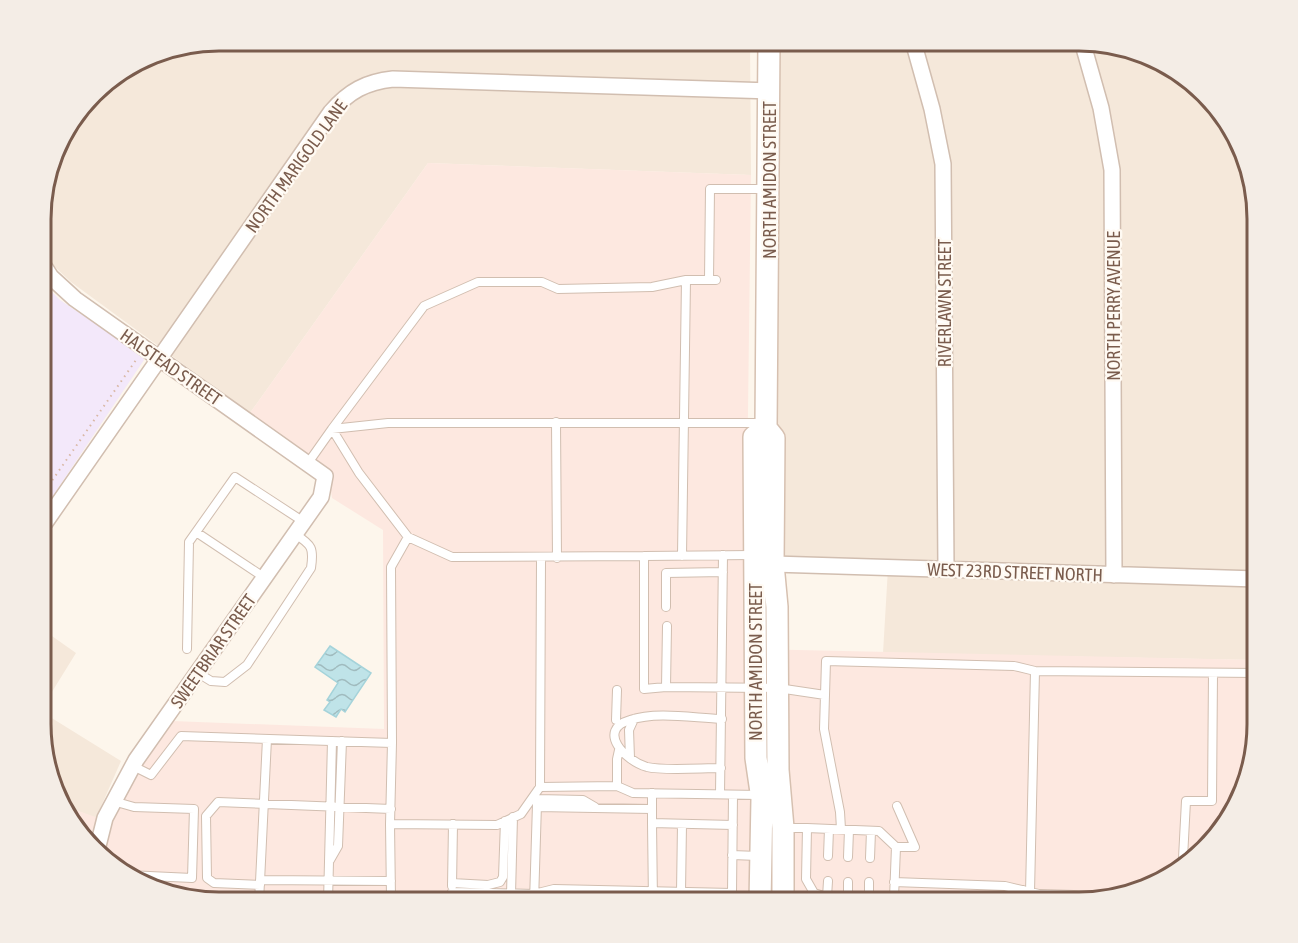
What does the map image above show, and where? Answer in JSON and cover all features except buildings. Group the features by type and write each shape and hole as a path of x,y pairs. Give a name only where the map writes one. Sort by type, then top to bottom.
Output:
{"main road":[{"name":"NORTH AMIDON STREET","path":"760,892 761,795 756,758 756,688 774,438 766,425 769,51"},
{"name":"NORTH AMIDON STREET","path":"764,560 778,688 778,770 783,828 783,892"}],"street":[{"name":"RIVERLAWN STREET","path":"916,51 934,118 943,164 946,569"},
{"name":"NORTH PERRY AVENUE","path":"1085,51 1101,108 1112,170 1114,575"},
{"name":"NORTH MARIGOLD LANE","path":"51,514 331,112 354,90 385,80 417,79 769,92"},
{"name":"HALSTEAD STREET","path":"51,274 68,294 308,463"},
{"name":"SWEETBRIAR STREET","path":"99,842 113,801 133,766 321,497 325,476 308,463"},
{"name":"WEST 23RD STREET NORTH","path":"764,560 946,569 1247,579"}],"lane":[{"path":"308,463 424,306 478,282 542,282 558,289 652,286 686,280 713,280 710,189 768,189"},
{"path":"682,556 682,422 686,280"},
{"path":"556,422 557,558"},
{"path":"332,429 388,423 682,422 766,425"},
{"path":"332,429 359,473 408,537 452,557 723,555 764,560"},
{"path":"187,649 189,542 235,477 299,528 314,552 311,568 247,665 225,682 211,681 198,673"},
{"path":"196,532 265,578"},
{"path":"391,892 391,567 408,537"},
{"path":"720,795 723,555"},
{"path":"644,556 645,689 666,687 778,688 825,695"},
{"path":"534,892 538,796 541,558"},
{"path":"666,607 666,573 723,573"},
{"path":"666,687 667,626"},
{"path":"848,857 845,829 824,729 826,661 1014,666 1035,671 1247,673"},
{"path":"1032,892 1035,671"},
{"path":"1185,854 1186,801 1212,801 1214,673"},
{"path":"616,720 617,690"},
{"path":"721,768 647,767 619,750 614,741 614,732 618,726 644,717 722,719"},
{"path":"630,758 629,730 634,719"},
{"path":"133,766 151,775 181,736 392,743"},
{"path":"260,892 267,739"},
{"path":"332,741 335,807"},
{"path":"328,892 342,741"},
{"path":"617,786 616,759 619,750"},
{"path":"390,824 497,825 521,814 538,796 617,786 633,793 761,795"},
{"path":"652,794 653,891"},
{"path":"732,892 733,795"},
{"path":"538,796 583,800 596,808 652,809"},
{"path":"113,801 134,807 194,809 192,878 149,876"},
{"path":"391,809 219,802 206,816 207,878 214,883 391,881"},
{"path":"783,828 879,831 896,847 915,848 897,806"},
{"path":"511,892 513,817"},
{"path":"460,892 500,882 503,877 505,821"},
{"path":"652,823 733,825"},
{"path":"452,892 453,824"},
{"path":"547,892 554,889 681,892 682,824"},
{"path":"807,828 806,879 813,892"},
{"path":"828,856 829,829"},
{"path":"870,858 871,831"},
{"path":"894,892 896,847"},
{"path":"732,855 761,856"},
{"path":"827,892 828,881"},
{"path":"848,882 848,892"},
{"path":"869,882 869,892"},
{"path":"894,882 1005,886 1023,892"}],"path":[{"path":"51,482 136,360"}],"shaded area":[{"path":"208,51 750,51 751,175 428,163 250,413 71,282 51,260 52,197 60,165 74,135 93,108 117,86 155,64 176,57"},
{"path":"769,51 1090,51 1112,54 1143,64 1163,74 1198,100 1219,126 1230,145 1244,186 1247,208 1247,660 883,653 888,568 773,564"},
{"path":"428,163 751,175 745,649 1247,660 1247,735 1238,778 1224,808 1212,826 1190,850 1153,875 1101,891 208,892 165,883 135,869 117,857 100,843 75,810 112,823 131,780 172,721 384,729 383,530 332,498 327,467 250,413"},
{"path":"51,291 60,300 142,355 144,360 51,499"},
{"path":"51,635 76,653 51,693"},
{"path":"51,718 121,761 96,818 75,810 68,798 54,757"}],"water":[{"path":"330,646 371,673 345,712 341,709 336,717 324,710 330,702 327,700 338,683 315,667"}]}
